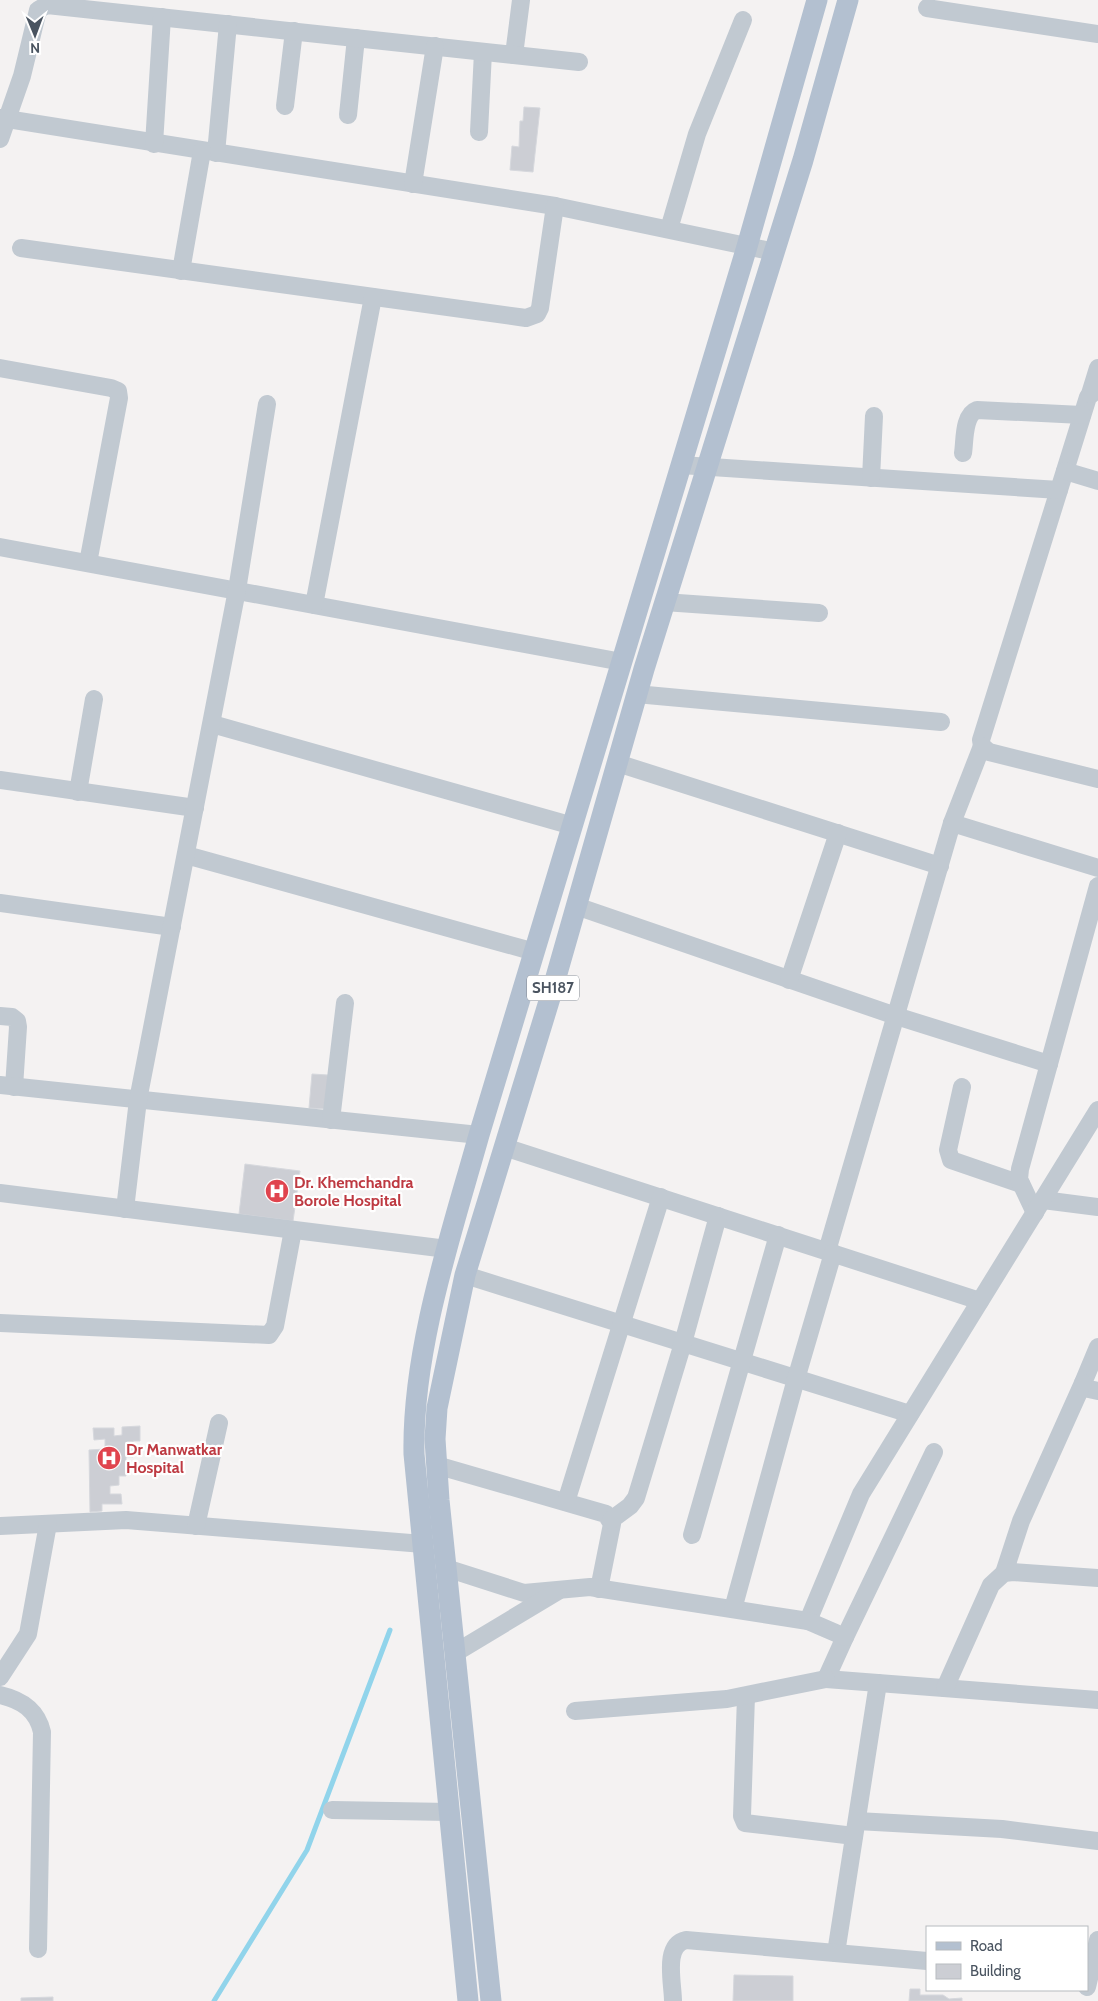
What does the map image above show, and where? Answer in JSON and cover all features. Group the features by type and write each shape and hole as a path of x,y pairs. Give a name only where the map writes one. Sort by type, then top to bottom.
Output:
{"main road":[{"name":"SH187","path":"468,2001 414,1454 415,1412 429,1324 447,1249 479,1135 747,245 816,0"},
{"name":"SH187","path":"491,2001 436,1465 437,1408 465,1275 576,906 636,694 804,160 848,0"}],"street":[{"path":"514,56 521,0"},
{"path":"0,139 10,120 38,10 47,5 580,62"},
{"path":"927,8 1098,34"},
{"path":"154,144 162,17"},
{"path":"669,229 697,134 742,20"},
{"path":"181,271 209,152 228,24"},
{"path":"285,106 294,31"},
{"path":"348,115 356,38"},
{"path":"414,184 435,46"},
{"path":"479,132 483,52"},
{"path":"10,120 555,206 775,252"},
{"path":"21,248 532,317 540,308 555,206"},
{"path":"314,605 373,297"},
{"path":"0,368 111,388 118,391 119,398 88,563"},
{"path":"734,1609 830,1252 952,823 982,746 982,740 1064,471 1082,415 1094,391 1098,368"},
{"path":"125,1209 138,1100 238,590 267,404"},
{"path":"964,453 968,418 977,410 1082,415"},
{"path":"870,478 874,416"},
{"path":"681,465 706,469 1059,490"},
{"path":"1064,471 1098,481"},
{"path":"0,547 622,662"},
{"path":"664,602 819,612"},
{"path":"636,694 941,722"},
{"path":"78,792 94,699"},
{"path":"212,724 573,826"},
{"path":"982,746 989,752 1098,779"},
{"path":"617,764 940,866"},
{"path":"0,780 195,808"},
{"path":"952,823 1098,868"},
{"path":"789,980 838,833"},
{"path":"186,855 535,952"},
{"path":"1021,1184 1020,1169 1098,886"},
{"path":"0,903 172,927"},
{"path":"576,906 896,1016 1049,1064"},
{"path":"331,1120 345,1003"},
{"path":"0,1016 12,1017 17,1020 18,1027 7,1086 479,1135"},
{"path":"962,1086 948,1150 951,1160 1021,1184 1039,1206 1098,1207"},
{"path":"808,1621 861,1494 1098,1110"},
{"path":"504,1147 980,1301"},
{"path":"0,1193 447,1249"},
{"path":"566,1502 661,1197"},
{"path":"599,1589 611,1520 630,1506 636,1498 683,1344 718,1216"},
{"path":"0,1323 269,1334 275,1326 293,1230"},
{"path":"692,1534 778,1235"},
{"path":"465,1275 910,1414"},
{"path":"945,1688 991,1585 1004,1573 1021,1521 1090,1387 1098,1347"},
{"path":"196,1526 219,1422"},
{"path":"826,1679 934,1452"},
{"path":"436,1465 606,1514 611,1520"},
{"path":"0,1526 126,1520 423,1544"},
{"path":"0,1677 28,1634 48,1524"},
{"path":"446,1568 524,1592 599,1589 808,1621 845,1637"},
{"path":"1004,1573 1098,1578"},
{"path":"455,1654 560,1590"},
{"path":"575,1711 718,1700 826,1679 1098,1700"},
{"path":"836,1953 878,1683"},
{"path":"0,1695 14,1698 25,1704 40,1722 42,1732 38,1949"},
{"path":"746,1696 742,1816 745,1823 856,1828 1002,1829 1098,1841"},
{"path":"332,1810 450,1812"},
{"path":"673,2001 672,1955 674,1946 686,1940 926,1961"},
{"path":"1088,1977 1098,1940"}],"building":[{"path":"524,107 540,108 533,172 510,170 512,146 519,147 520,121 523,121"},
{"path":"312,1074 328,1075 326,1109 309,1108"},
{"path":"245,1164 300,1171 293,1221 239,1214"},
{"path":"140,1426 140,1441 133,1441 133,1457 126,1457 126,1476 119,1476 119,1485 110,1486 110,1494 121,1494 122,1504 102,1504 102,1511 90,1512 89,1450 105,1449 105,1439 94,1440 93,1428 114,1428 114,1436 122,1435 122,1427"},
{"path":"734,1975 793,1976 793,2001 733,2001"},
{"path":"910,1989 920,1989 920,1995 943,1995 949,1999 962,1998 962,2001 909,2001"},
{"path":"53,1997 53,2001 21,2001 21,1998"}],"waterway":[{"path":"214,2001 307,1850 390,1630"}],"place":[{"name":"Dr. Khemchandra Borole Hospital","path":"277,1191"},
{"name":"Dr Manwatkar Hospital","path":"109,1458"}]}
